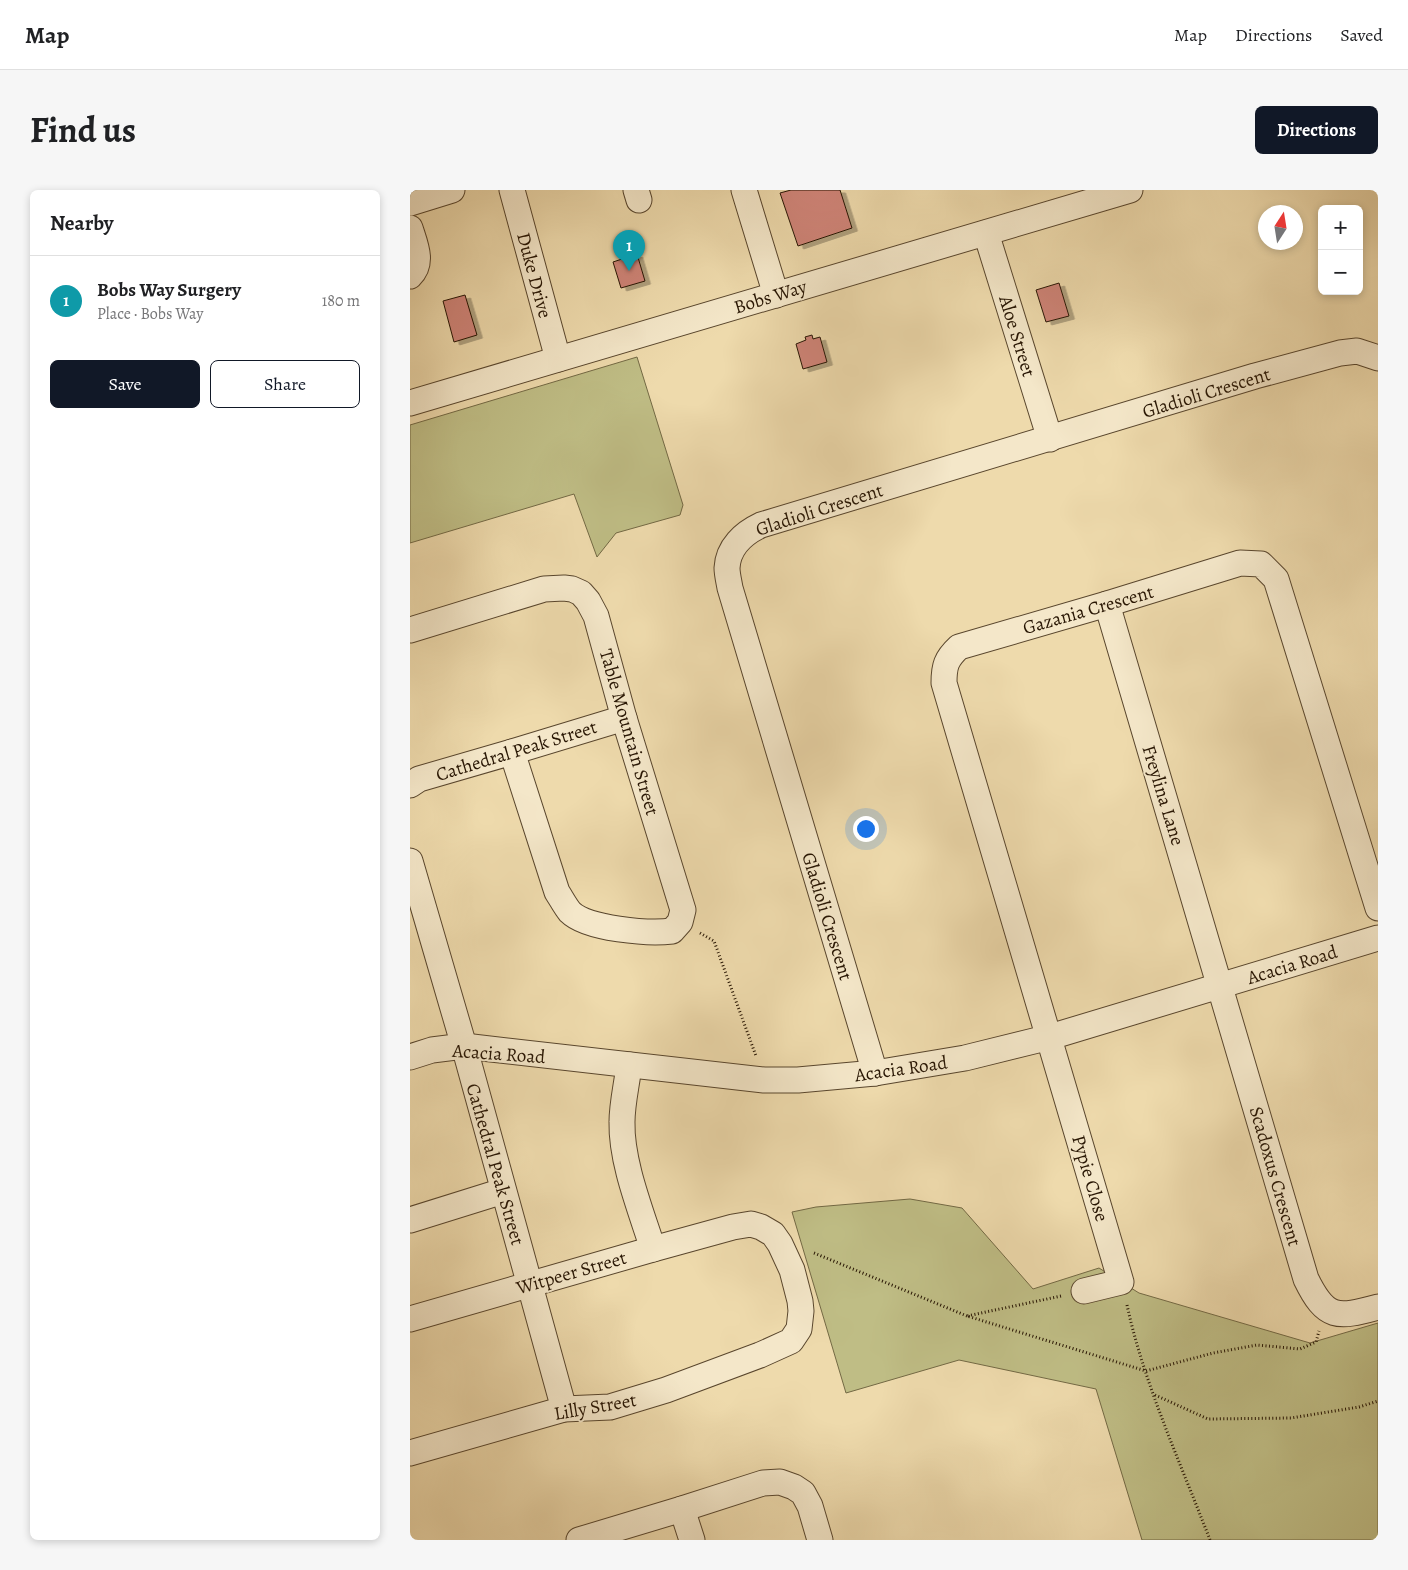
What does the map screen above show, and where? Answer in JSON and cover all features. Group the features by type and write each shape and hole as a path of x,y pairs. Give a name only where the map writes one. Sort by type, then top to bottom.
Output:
{"street":[{"path":"410,203 452,190"},
{"name":"Duke Drive","path":"512,190 558,359"},
{"path":"744,190 776,295"},
{"name":"Bobs Way","path":"410,403 1130,190"},
{"path":"410,228 417,250 417,266 410,276"},
{"name":"Aloe Street","path":"986,233 1050,439"},
{"name":"Gladioli Crescent","path":"874,1073 730,588 727,568 730,555 741,537 761,525 1255,376 1340,353 1357,351 1378,358"},
{"name":"Gazania Crescent","path":"1050,1037 944,683 944,668 950,655 959,647 1240,564 1262,564 1276,579 1378,908"},
{"name":"Table Mountain Street","path":"410,630 544,589 564,588 582,593 596,616 682,916"},
{"name":"Freylina Lane","path":"1107,604 1220,986"},
{"name":"Cathedral Peak Street","path":"410,785 419,779 624,718"},
{"path":"512,752 557,892 571,912 587,922 650,933 672,931 682,916"},
{"name":"Cathedral Peak Street","path":"410,861 464,1046 564,1409"},
{"name":"Acacia Road","path":"410,1057 432,1050 464,1046 764,1080 798,1080 874,1073 965,1058 1050,1037 1378,938"},
{"name":"Scadoxus Crescent","path":"1220,986 1306,1279 1316,1298 1326,1309"},
{"name":"Pypie Close","path":"1050,1037 1121,1282"},
{"path":"629,1065 622,1122 623,1141 628,1167 653,1249"},
{"path":"410,1220 503,1191"},
{"name":"Witpeer Street","path":"410,1319 653,1249 751,1224 773,1234 780,1244 792,1270 800,1301 799,1329"},
{"path":"1084,1291 1121,1282"},
{"path":"1326,1309 1338,1314 1352,1314 1378,1307"},
{"name":"Lilly Street","path":"410,1453 564,1409 610,1407 666,1390 760,1355 791,1341 799,1329"},
{"path":"579,1540 763,1483 780,1482 794,1487 803,1493 810,1506 820,1540"},
{"path":"682,1509 692,1540"}],"path":[{"path":"682,916 714,940 764,1080"},
{"path":"814,1253 967,1316 1146,1371 1213,1353 1257,1345 1300,1349 1316,1342 1326,1309"},
{"path":"1121,1282 1131,1326 1154,1395 1210,1540"},
{"path":"967,1316 1084,1291"},
{"path":"1154,1395 1208,1419 1291,1418 1359,1407 1378,1401"}],"shaded area":[{"path":"637,357 683,505 680,515 616,533 597,557 574,494 410,543 410,425"},
{"path":"910,1199 962,1208 1033,1289 1099,1268 1139,1293 1310,1343 1378,1323 1378,1540 1142,1540 1096,1389 959,1360 846,1393 792,1212 816,1207"}],"building":[{"path":"791,190 840,190 852,228 798,246 780,193"},
{"path":"637,254 645,281 621,288 613,262"},
{"path":"1059,283 1069,316 1046,322 1036,290"},
{"path":"465,295 477,335 454,342 443,301"},
{"path":"812,335 813,339 820,337 827,362 803,369 796,344 806,340 805,337"}],"place":[{"name":"Bobs Way Surgery","path":"629,271"}]}
